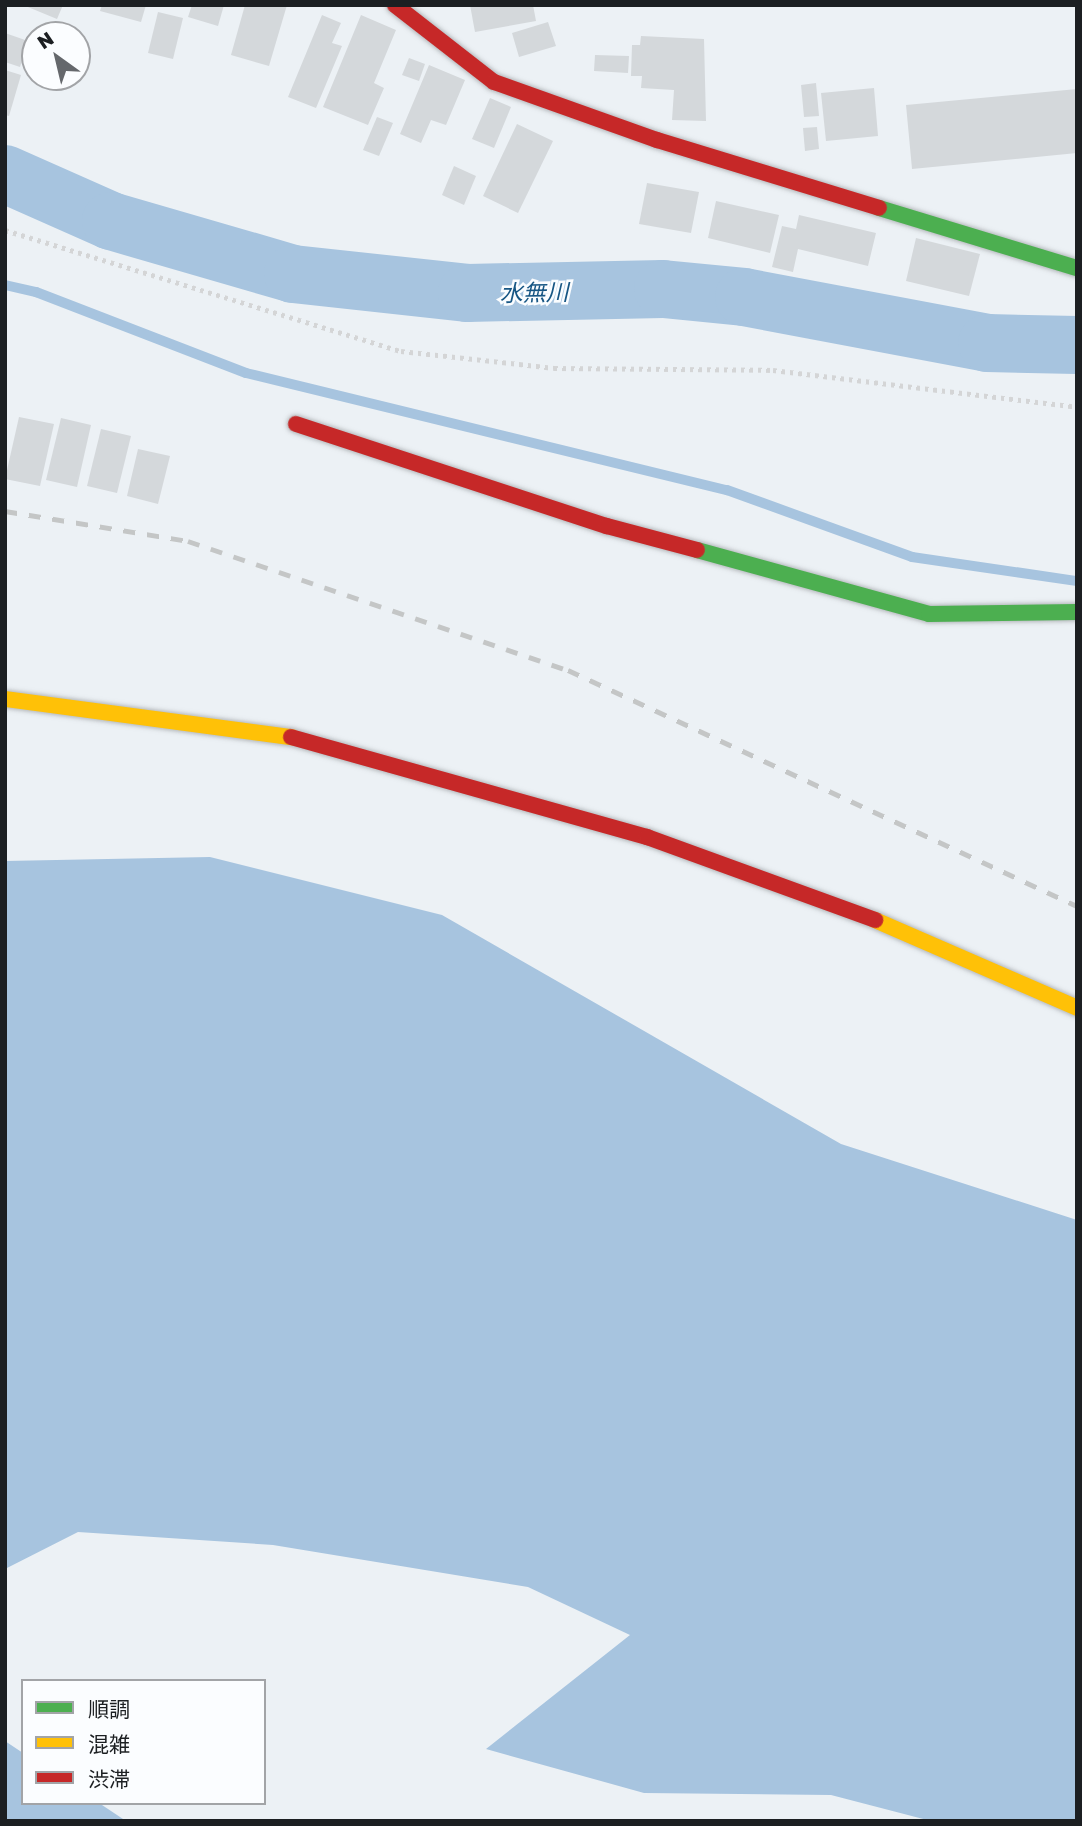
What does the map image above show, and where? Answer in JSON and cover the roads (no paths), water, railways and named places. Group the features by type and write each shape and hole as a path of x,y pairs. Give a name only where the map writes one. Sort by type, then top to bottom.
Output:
{"street":[{"path":"395,5 494,82 657,140 1077,268"},
{"path":"296,424 607,526 929,614 1077,612"},
{"path":"5,699 295,738 477,787 647,837 835,902 1077,1008"}],"water":[{"path":"210,857 442,915 841,1144 1077,1220 1077,1821 931,1821 831,1795 644,1793 486,1749 630,1635 528,1587 273,1545 78,1532 5,1569 5,861"},
{"path":"5,1741 21,1752 21,1805 102,1805 126,1821 5,1821"}],"waterway":[{"name":"水無川","path":"5,174 111,221 293,274 467,293 663,289 744,297 987,343 1077,345"},
{"path":"5,285 36,292 246,373 727,490 912,557 1077,581"}],"railway":[{"path":"5,511 188,541 568,670 1077,906"}]}
